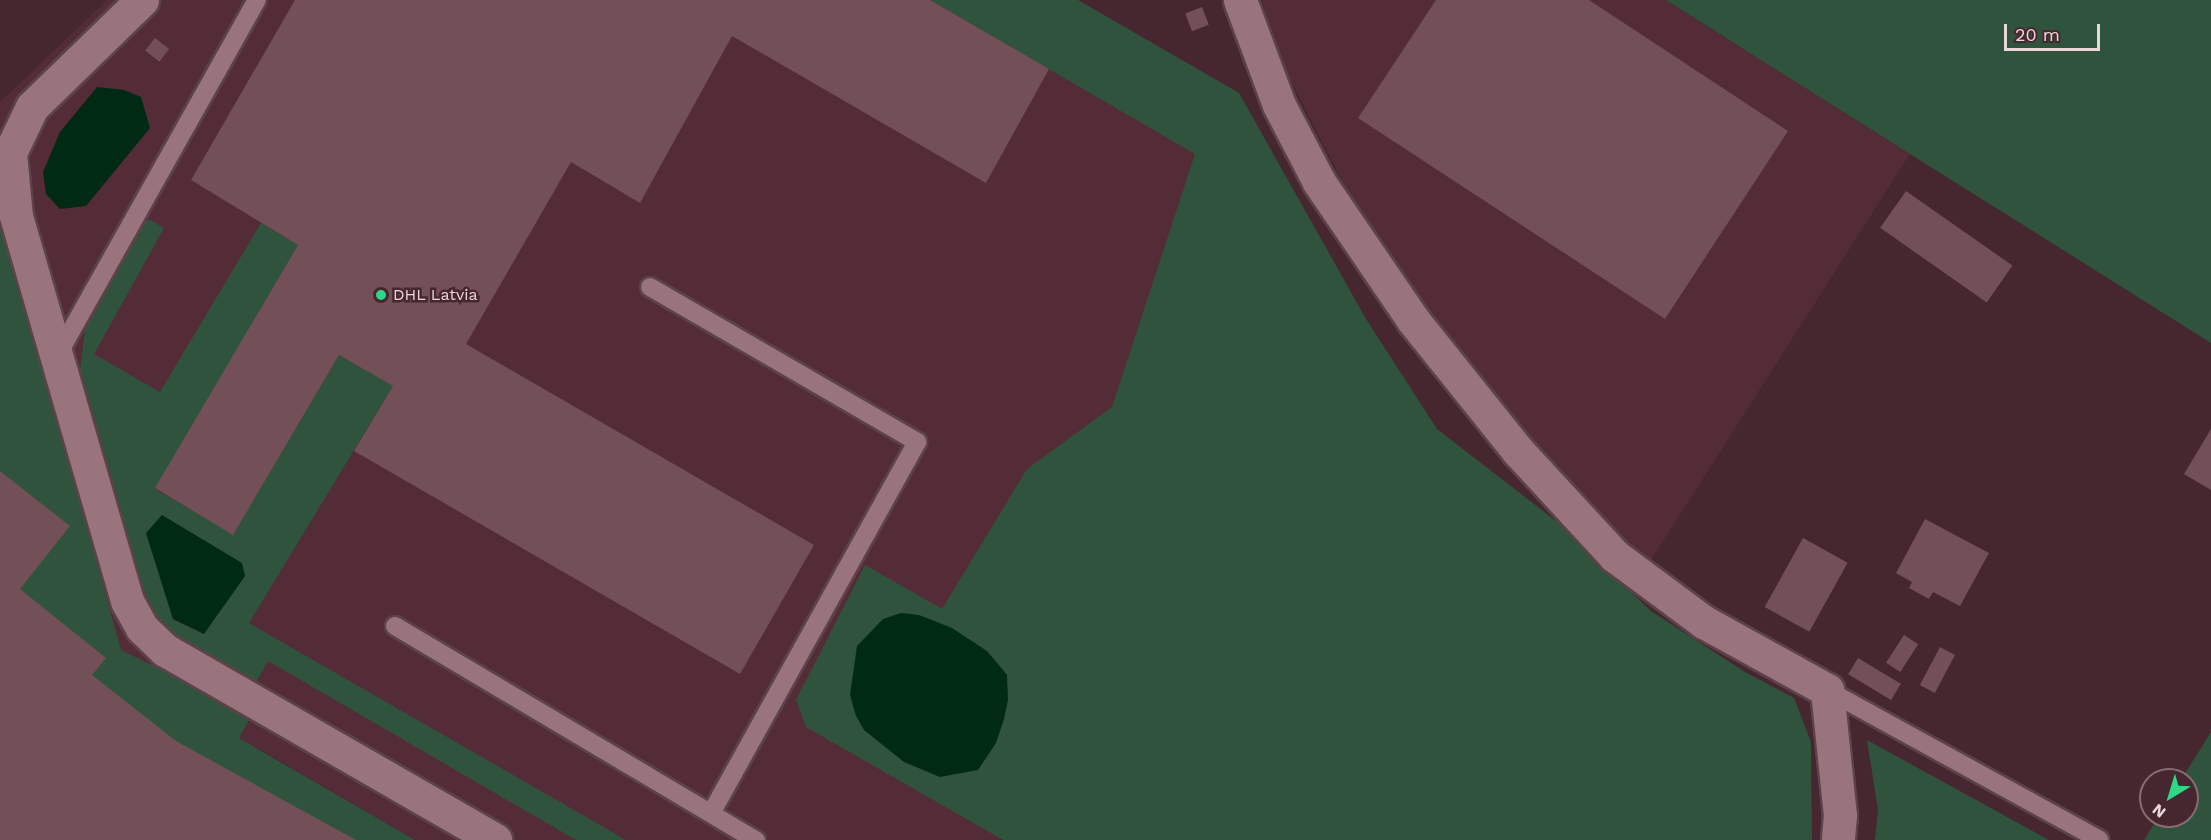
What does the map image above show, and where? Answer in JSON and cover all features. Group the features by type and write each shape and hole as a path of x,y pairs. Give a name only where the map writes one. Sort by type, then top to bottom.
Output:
{"street":[{"path":"142,0 32,107 10,153 16,216 127,601 142,628 165,650 495,840"},
{"path":"1240,0 1279,105 1319,182 1413,320 1518,451 1615,556 1704,622 1827,690 1840,815 1838,840"}],"lane":[{"path":"57,356 257,0"},
{"path":"650,287 917,442 711,813"},
{"path":"395,626 756,840"},
{"path":"1827,690 2100,840"}],"shaded area":[{"path":"107,0 1078,0 1239,93 1001,840 415,840 256,747 0,840 0,102"},
{"path":"930,0 1078,0 1239,93 1366,319 1437,429 1556,521 1651,611 1745,672 1794,698 1811,742 1812,840 1003,840 806,727 796,700 865,565 942,609 1027,469 1112,407 1195,154"},
{"path":"1262,0 1666,0 1910,154 1646,568 1528,445 1380,255 1280,60"},
{"path":"1666,0 2211,0 2211,343 1910,154"},
{"path":"97,87 124,90 141,97 150,128 86,206 60,209 46,194 43,172 60,132"},
{"path":"0,214 121,650 252,714 239,738 415,840 0,840"},
{"path":"150,220 164,228 94,354 160,392 261,223 298,245 155,489 233,534 339,355 393,386 249,623 626,840 576,840 268,661 256,682 163,631 143,588 80,369 85,330 99,297 144,221","holes":["146,533 204,634 173,619"]},
{"path":"162,515 242,563 245,576 204,634 173,619 146,533"},
{"path":"901,613 919,615 952,628 987,651 1007,675 1008,700 1004,719 996,743 978,770 940,777 904,762 864,730 856,716 850,695 857,646 883,619"},
{"path":"2211,732 2211,840 2144,840 2152,828 2199,828 2199,768 2188,768"},
{"path":"1867,740 2049,840 1875,840 1878,810"}],"building":[{"name":"DHL Latvia","path":"295,0 930,0 1049,69 986,183 732,36 640,203 571,162 466,344 814,545 740,674 354,451 393,386 339,355 233,535 155,488 298,245 191,180"},
{"path":"1436,0 1589,0 1788,131 1665,319 1358,118"},
{"path":"1202,7 1209,25 1192,31 1185,13"},
{"path":"155,38 169,49 159,62 145,51"},
{"path":"1906,191 2012,266 1987,302 1880,228"},
{"path":"2211,429 2211,490 2184,474"},
{"path":"0,471 70,526 20,589 106,658 92,675 176,741 356,840 0,840"},
{"path":"1925,519 1989,553 1960,606 1933,592 1929,599 1909,588 1912,582 1896,573"},
{"path":"1803,538 1848,563 1809,632 1765,607"},
{"path":"1904,635 1918,644 1900,672 1886,663"},
{"path":"1940,647 1955,655 1935,693 1920,685"},
{"path":"1858,658 1901,684 1891,700 1848,674"}],"place":[{"name":"DHL Latvia","path":"381,295"}]}
